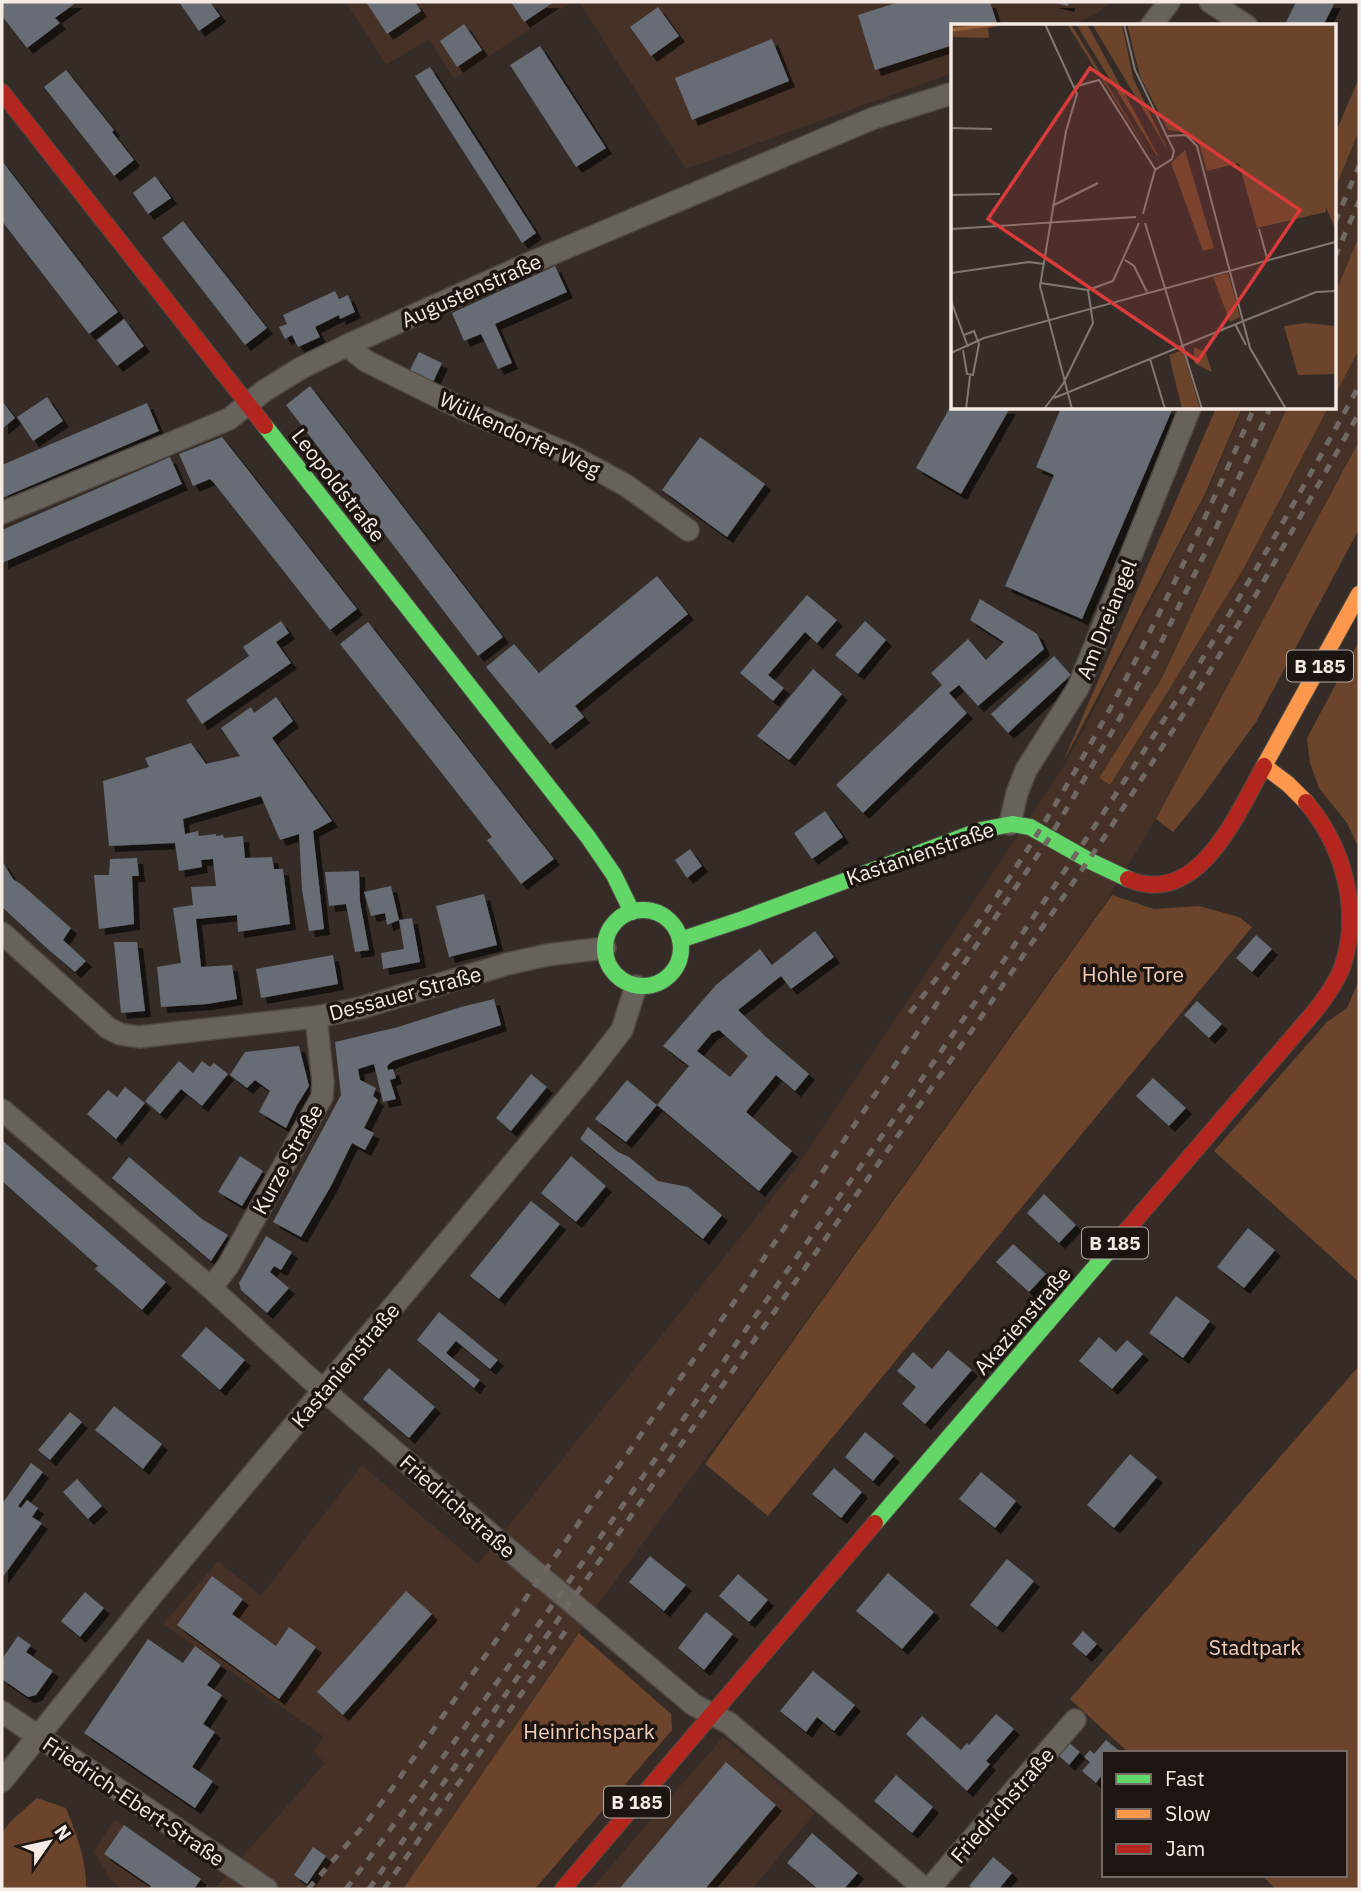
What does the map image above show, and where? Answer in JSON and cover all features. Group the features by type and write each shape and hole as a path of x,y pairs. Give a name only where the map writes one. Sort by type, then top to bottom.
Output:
{"main road":[{"name":"Leopoldstraße","path":"2,92 596,847 614,875 632,912"},
{"name":"B 185","path":"1264,766 1359,594"},
{"name":"Kastanienstraße","path":"680,940 968,835 1010,824 1030,828 1133,881 1144,885 1164,886 1187,876 1206,859 1264,766"},
{"name":"Akazienstraße","path":"711,1714 1284,1048 1331,989 1352,937 1353,901 1346,867 1331,836 1315,814 1278,775 1264,766"},
{"path":"632,912 658,913 672,924 680,940 677,964 667,977 653,985 636,986 622,980 611,970 608,963 605,948 608,933 624,915 632,912"},
{"name":"B 185","path":"563,1889 711,1714"}],"street":[{"path":"1153,24 1169,2"},
{"path":"1210,2 1244,24"},
{"name":"Augustenstraße","path":"2,513 229,419 264,391 301,368 530,263 874,118 951,94"},
{"name":"Wülkendorfer Weg","path":"350,344 366,361 463,409 566,453 600,471 627,486 688,530"},
{"name":"Am Dreiangel","path":"1010,824 1026,770 1078,688 1189,410"},
{"name":"Dessauer Straße","path":"2,933 95,1017 120,1034 139,1037 316,1017 360,1008 507,964 547,955 605,948"},
{"name":"Kastanienstraße","path":"2,1781 182,1558 609,1048 622,1030 636,986"},
{"name":"Kurze Straße","path":"211,1289 228,1266 322,1097 323,1082 316,1017"},
{"name":"Friedrichstraße","path":"2,1110 502,1544 688,1700 729,1723 927,1889 1075,1720"},
{"name":"Friedrich-Ebert-Straße","path":"2,1712 267,1889"}],"shaded area":[{"path":"346,2 572,2 454,79 429,39 386,65"},
{"path":"579,2 1111,2 1099,12 1076,24 951,24 951,74 686,169"},
{"path":"1359,132 1359,236 1336,292 1336,188"},
{"path":"1359,349 1359,440 1156,819 1103,906 762,1382 601,1600 403,1889 214,1889 325,1763 314,1751 323,1736 163,1624 218,1561 261,1596 362,1465 477,1563 482,1559 796,1168 1066,763 1206,494 1242,410 1286,410 1162,678 1099,778 1109,785 1244,568 1327,410 1336,410 1336,394"},
{"path":"723,1737 815,1813 752,1889 591,1889"},
{"path":"115,1819 213,1889 121,1889 110,1879 94,1851"}],"green space":[{"path":"1359,78 1359,131 1336,187 1336,132"},
{"path":"1359,236 1359,349 1336,394 1336,292"},
{"path":"1215,410 1241,410 1205,494 1063,762"},
{"path":"1286,410 1327,410 1244,568 1110,785 1099,778 1162,678"},
{"path":"1359,441 1359,529 1256,722 1173,832 1156,819"},
{"path":"1359,641 1359,849 1347,823 1319,788 1310,763 1307,738"},
{"name":"Hohle Tore","path":"1112,895 1154,909 1199,906 1239,917 1252,927 768,1516 705,1464"},
{"path":"1359,980 1359,1282 1214,1151 1327,1022 1347,1008"},
{"name":"Stadtpark","path":"1359,1366 1359,1889 1276,1889 1263,1877 1347,1877 1347,1751 1127,1751 1070,1699"},
{"name":"Heinrichspark","path":"579,1633 671,1714 672,1730 535,1889 403,1889"},
{"path":"37,1798 66,1808 83,1858 86,1889 2,1889 2,1833 10,1822"}],"building":[{"path":"2,2 77,2 55,18 60,23 27,48 2,16"},
{"path":"179,2 210,2 220,16 199,31"},
{"path":"366,2 415,2 421,11 387,34"},
{"path":"511,2 554,2 524,22"},
{"path":"899,2 990,2 997,24 951,24 951,46 875,70 858,15"},
{"path":"1052,2 1069,2 1068,6"},
{"path":"1296,2 1335,2 1324,24 1286,22"},
{"path":"658,7 679,36 651,56 630,27"},
{"path":"464,24 482,50 457,67 440,41"},
{"path":"772,39 789,81 692,120 675,78"},
{"path":"540,46 606,148 576,167 510,65"},
{"path":"430,67 536,233 522,243 415,76"},
{"path":"66,70 114,130 112,132 134,160 114,176 44,87"},
{"path":"2,161 118,312 89,334 2,221"},
{"path":"155,176 171,198 148,214 133,193"},
{"path":"183,221 267,328 245,345 162,238"},
{"path":"555,266 567,292 495,324 512,363 498,369 481,334 464,341 452,313"},
{"path":"335,291 339,299 348,295 355,312 340,319 339,315 315,327 320,337 298,347 292,335 285,339 279,327 287,324 283,315"},
{"path":"124,319 144,346 117,366 97,340"},
{"path":"419,352 442,363 433,382 410,370"},
{"path":"310,386 503,637 478,656 286,405"},
{"path":"47,397 63,421 33,441 17,417"},
{"path":"2,401 15,418 2,429"},
{"path":"147,403 159,431 2,498 2,465"},
{"path":"951,406 951,410 1009,410 961,494 916,468"},
{"path":"1060,410 1172,410 1082,619 1005,586 1054,475 1036,467"},
{"path":"222,437 357,609 330,630 214,483 210,479 193,486 179,454"},
{"path":"700,437 765,484 727,537 662,490"},
{"path":"170,457 182,484 2,563 2,530"},
{"path":"657,576 688,614 575,706 584,717 550,744 486,667 514,644 539,673"},
{"path":"807,595 837,620 817,643 805,632 768,675 784,688 773,701 740,673"},
{"path":"980,599 1037,634 1044,649 978,706 959,685 949,693 967,713 863,813 836,785 942,685 931,673 968,639 986,660 1004,642 970,620"},
{"path":"281,621 289,633 276,642 291,663 202,724 186,700 249,656 243,647"},
{"path":"865,621 886,640 858,674 835,655"},
{"path":"368,622 554,859 521,884 487,840 492,837 340,644"},
{"path":"1054,656 1071,675 1008,733 991,714"},
{"path":"813,669 842,694 789,760 757,736"},
{"path":"276,697 293,721 272,738 332,821 313,831 324,929 309,931 302,890 299,834 280,840 261,796 183,819 185,834 198,831 199,836 243,836 245,858 272,857 274,869 283,869 290,924 238,932 237,915 196,919 201,967 232,965 237,999 161,1007 157,967 181,963 173,908 193,905 191,887 216,886 213,859 201,860 202,867 179,871 175,843 109,846 103,781 149,767 145,758 191,743 206,764 240,756 221,728 251,707 254,713"},
{"path":"825,811 843,837 812,859 794,833"},
{"path":"690,849 702,866 687,878 675,860"},
{"path":"137,858 139,876 132,876 134,924 99,929 94,875 109,875 110,859"},
{"path":"2,861 13,879 71,928 63,940 86,961 75,972 2,907"},
{"path":"359,871 360,902 369,950 355,952 346,904 329,906 325,872"},
{"path":"391,886 399,920 387,925 385,913 371,916 364,892"},
{"path":"484,894 497,945 449,957 436,906"},
{"path":"412,918 420,962 383,969 381,953 404,949 399,920"},
{"path":"815,931 834,957 791,989 781,976 738,1010 809,1074 795,1091 776,1075 746,1112 792,1151 759,1191 657,1105 689,1066 663,1046 716,985 760,949 772,965","holes":["719,1030 748,1056 730,1077 697,1051 712,1033"]},
{"path":"1256,935 1272,949 1252,972 1236,958"},
{"path":"114,942 137,942 145,1011 121,1013"},
{"path":"333,955 338,984 261,998 256,969"},
{"path":"494,999 501,1025 389,1064 388,1070 393,1069 396,1078 390,1080 396,1099 383,1102 374,1064 358,1069 360,1080 376,1088 373,1096 378,1100 364,1128 374,1133 365,1150 352,1143 301,1237 273,1222 341,1095 335,1042"},
{"path":"1197,1001 1222,1024 1209,1038 1184,1015"},
{"path":"299,1046 309,1086 286,1128 259,1112 270,1091 255,1080 247,1088 230,1075 245,1052"},
{"path":"179,1061 193,1073 202,1061 210,1067 214,1063 228,1074 202,1106 181,1089 160,1114 145,1101"},
{"path":"531,1074 547,1087 511,1131 496,1118"},
{"path":"1153,1078 1186,1108 1169,1126 1136,1096"},
{"path":"627,1080 657,1105 626,1142 595,1119"},
{"path":"125,1087 145,1103 116,1139 87,1114 108,1090 117,1097"},
{"path":"588,1127 658,1181 688,1187 722,1215 703,1239 580,1139"},
{"path":"2,1140 166,1282 142,1310 95,1269 98,1266 2,1181"},
{"path":"240,1156 263,1171 242,1206 218,1192"},
{"path":"571,1156 606,1186 576,1222 541,1193"},
{"path":"129,1157 202,1219 228,1235 211,1261 112,1178"},
{"path":"1044,1194 1076,1225 1059,1243 1027,1213"},
{"path":"531,1201 560,1224 499,1299 470,1276"},
{"path":"1248,1228 1275,1250 1244,1288 1217,1267"},
{"path":"266,1236 292,1252 281,1270 274,1266 270,1272 289,1288 267,1313 241,1290 239,1283"},
{"path":"1013,1244 1046,1274 1029,1292 996,1262"},
{"path":"1176,1296 1210,1321 1183,1358 1149,1333"},
{"path":"439,1312 498,1360 490,1369 456,1341 446,1353 480,1380 474,1388 417,1340"},
{"path":"206,1327 245,1360 220,1390 181,1356"},
{"path":"1099,1337 1116,1352 1127,1340 1143,1354 1112,1389 1079,1361"},
{"path":"948,1350 972,1370 925,1424 902,1404 916,1387 897,1371 913,1352 932,1369"},
{"path":"389,1368 435,1407 409,1438 363,1399"},
{"path":"114,1406 162,1444 143,1469 95,1430"},
{"path":"70,1412 82,1422 50,1460 38,1450"},
{"path":"865,1432 894,1456 873,1481 845,1457"},
{"path":"1130,1454 1157,1477 1114,1528 1087,1505"},
{"path":"31,1463 43,1472 18,1506 21,1508 27,1500 38,1508 32,1517 42,1523 2,1578 2,1504"},
{"path":"834,1468 862,1492 841,1518 812,1494"},
{"path":"981,1472 1016,1501 995,1528 959,1499"},
{"path":"77,1479 102,1506 88,1519 63,1492"},
{"path":"650,1556 686,1585 664,1611 629,1582"},
{"path":"1007,1559 1034,1581 997,1627 970,1605"},
{"path":"888,1573 934,1612 902,1649 856,1611"},
{"path":"738,1574 768,1600 749,1622 719,1596"},
{"path":"212,1576 243,1599 232,1614 276,1646 289,1627 316,1647 279,1699 177,1625"},
{"path":"406,1591 432,1614 343,1715 317,1692"},
{"path":"85,1592 104,1608 80,1637 61,1621"},
{"path":"706,1612 733,1634 704,1670 678,1648"},
{"path":"1083,1631 1097,1644 1086,1656 1072,1644"},
{"path":"18,1636 31,1645 26,1652 53,1671 36,1695 28,1697 2,1679 2,1659"},
{"path":"148,1639 183,1663 195,1646 221,1665 207,1685 222,1695 203,1724 215,1732 192,1767 213,1781 195,1808 84,1733"},
{"path":"813,1671 855,1705 834,1731 817,1717 806,1732 780,1711"},
{"path":"996,1714 1014,1729 986,1761 990,1764 967,1791 906,1734 922,1716 961,1750 967,1743 969,1745"},
{"path":"1106,1740 1120,1751 1102,1751 1102,1775 1096,1783 1082,1771 1090,1762 1084,1757 1090,1750 1094,1754"},
{"path":"1067,1741 1080,1752 1069,1765 1056,1753"},
{"path":"726,1762 776,1805 705,1889 619,1889"},
{"path":"896,1775 933,1807 912,1833 874,1801"},
{"path":"124,1825 201,1879 194,1889 149,1889 151,1886 104,1854"},
{"path":"812,1833 858,1873 844,1889 818,1889 787,1863"},
{"path":"313,1847 326,1856 307,1884 294,1875"},
{"path":"993,1857 1012,1873 999,1889 974,1889 969,1886"}],"railway":[{"path":"1336,220 1359,166"},
{"path":"1336,255 1359,201"},
{"path":"346,1889 576,1572 1039,909 1200,662 1270,545 1359,386"},
{"path":"910,1013 990,906 1038,832 1107,715 1169,594 1253,410"},
{"path":"308,1889 391,1790 739,1295 1050,837 1155,655 1205,553 1269,410"},
{"path":"369,1889 977,1023 1105,836 1257,593 1359,413"},
{"path":"384,1889 567,1629"}],"traffic: fast":[{"path":"265,426 588,837 614,875 632,912"},
{"path":"680,940 981,830 1012,824 1030,827 1128,879"},
{"path":"643,910 658,913 670,921 678,933 681,948 678,963 670,975 658,983 643,986 628,983 616,975 608,963 605,948 608,933 616,921 628,913 643,910"},
{"path":"875,1523 1114,1245"}],"traffic: slow":[{"path":"1306,802 1264,766 1359,594"}],"traffic: jam":[{"path":"2,92 265,426"},
{"path":"1128,879 1153,885 1175,881 1195,869 1228,831 1264,766"},
{"path":"1114,1245 1315,1011 1341,971 1350,922 1345,879 1330,838 1306,802"},
{"path":"563,1889 875,1523"}]}
